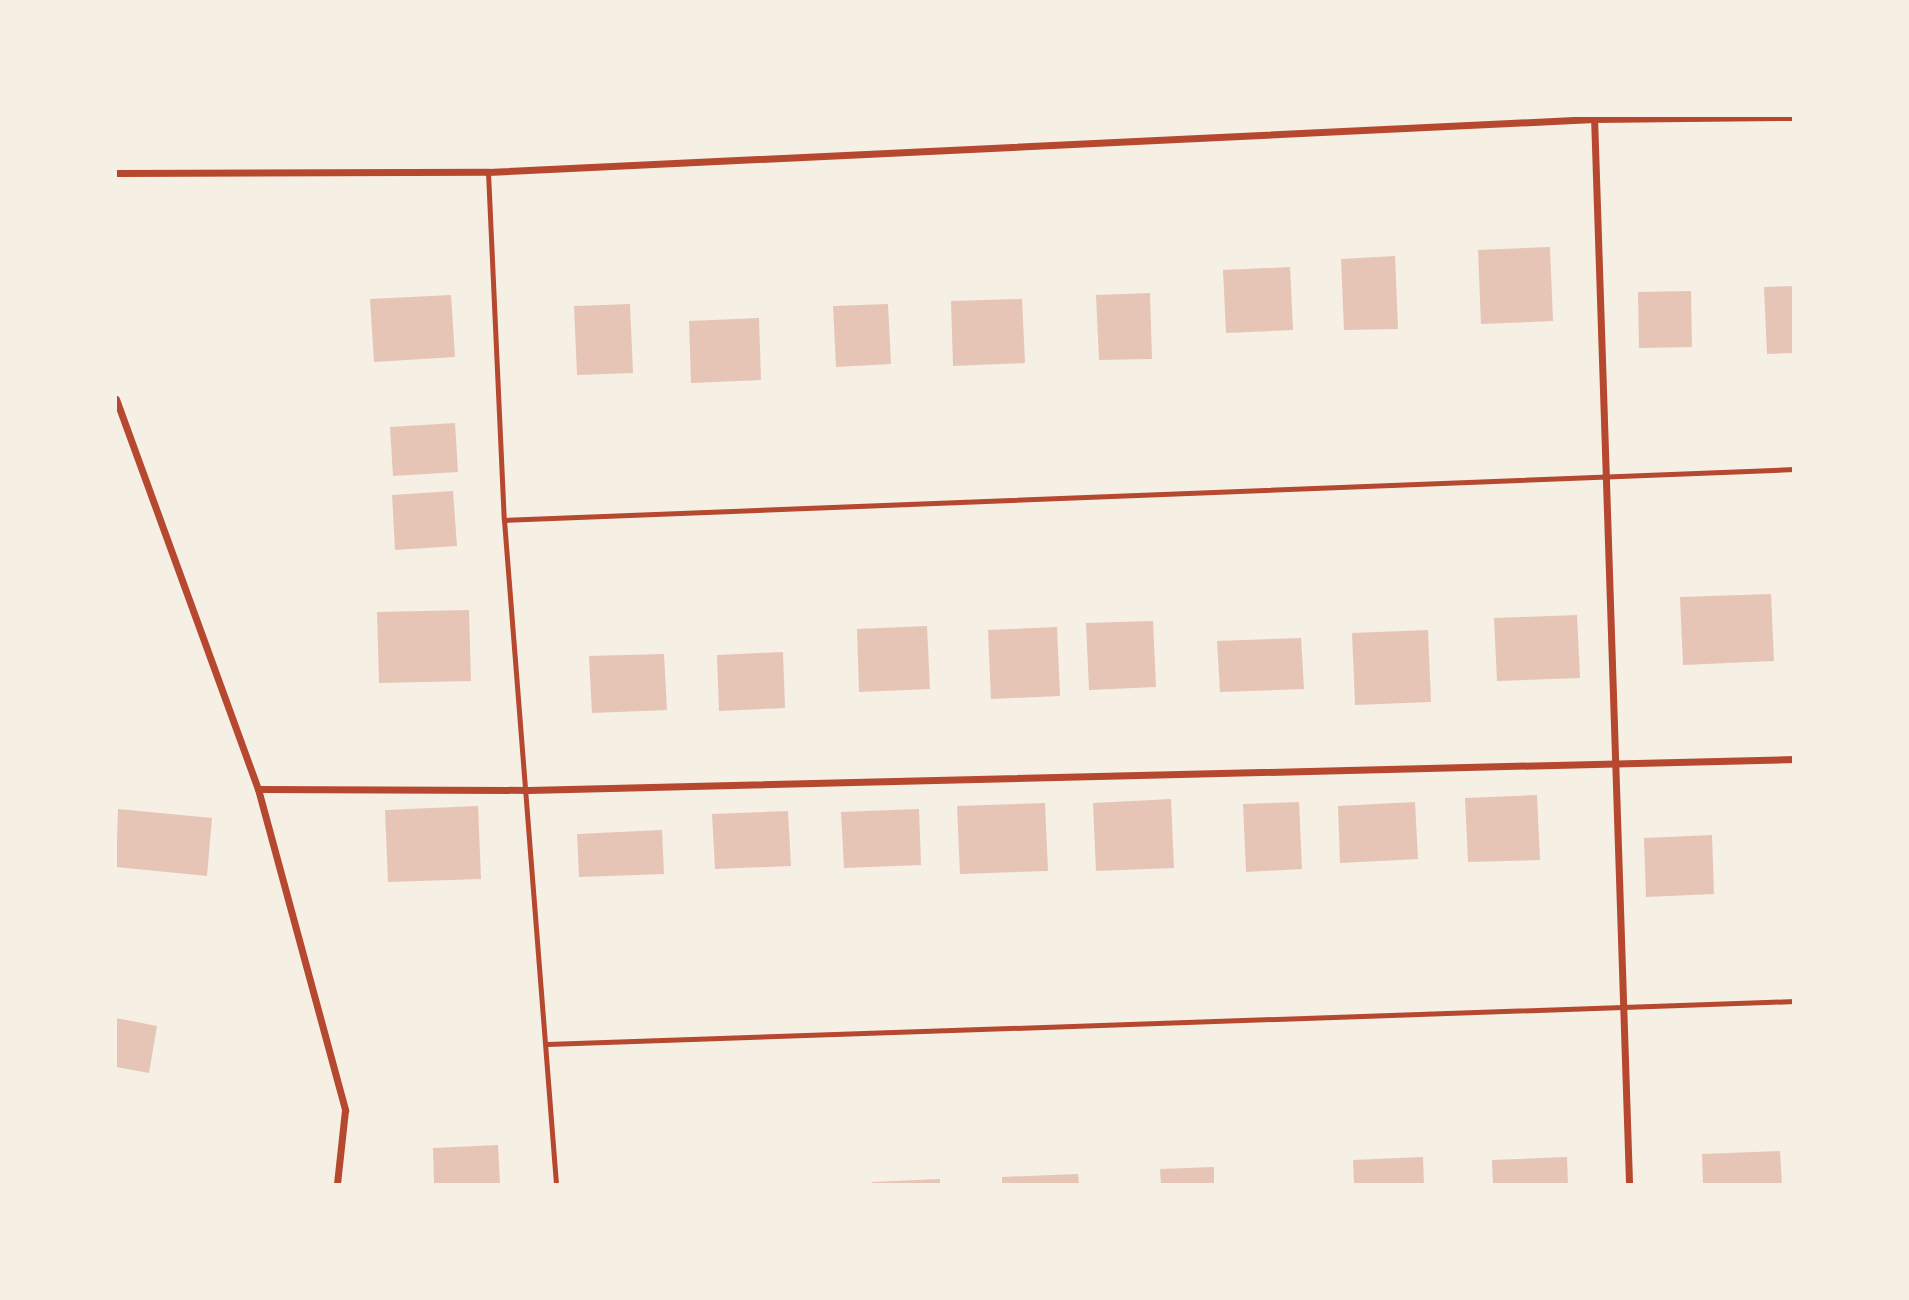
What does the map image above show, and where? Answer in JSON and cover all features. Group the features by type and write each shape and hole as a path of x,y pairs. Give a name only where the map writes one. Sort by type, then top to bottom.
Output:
{"street":[{"path":"116,173 488,172 1594,117 1794,117"},
{"path":"1594,117 1629,1185"},
{"path":"116,399 258,789 345,1110 337,1185"},
{"path":"258,789 528,790 1616,766 1794,759"}],"lane":[{"path":"488,172 504,520 528,790 556,1185"},
{"path":"504,520 1794,469"},
{"path":"547,1044 1794,1002"}],"building":[{"path":"1550,247 1553,321 1481,324 1478,250"},
{"path":"1395,256 1398,329 1344,330 1341,259"},
{"path":"1290,267 1293,330 1226,333 1223,270"},
{"path":"1794,286 1794,353 1767,354 1764,287"},
{"path":"1691,291 1692,347 1639,348 1638,292"},
{"path":"1150,293 1152,359 1099,360 1096,295"},
{"path":"451,295 455,357 374,362 370,299"},
{"path":"1022,299 1025,363 953,366 951,301"},
{"path":"630,304 633,373 577,375 574,306"},
{"path":"888,304 891,364 836,367 833,306"},
{"path":"759,318 761,380 691,383 689,321"},
{"path":"455,423 458,472 393,476 390,427"},
{"path":"453,491 457,546 395,550 392,495"},
{"path":"1771,594 1774,661 1683,665 1680,597"},
{"path":"469,610 471,681 379,683 377,612"},
{"path":"1577,615 1580,678 1497,681 1494,618"},
{"path":"1153,621 1156,687 1089,690 1086,623"},
{"path":"927,626 930,689 859,692 857,629"},
{"path":"1057,627 1060,696 991,699 988,630"},
{"path":"1428,630 1431,702 1355,705 1352,633"},
{"path":"1301,638 1304,689 1220,692 1217,641"},
{"path":"783,652 785,708 719,711 717,655"},
{"path":"664,654 667,710 592,713 589,656"},
{"path":"1537,795 1540,860 1468,862 1465,798"},
{"path":"1171,799 1174,868 1096,871 1093,803"},
{"path":"1299,802 1302,869 1246,872 1243,804"},
{"path":"1415,802 1418,859 1340,863 1338,806"},
{"path":"1045,803 1048,871 960,874 957,806"},
{"path":"478,806 481,879 388,882 385,810"},
{"path":"118,809 212,818 207,876 116,867"},
{"path":"919,809 921,865 844,868 841,812"},
{"path":"788,811 791,866 715,869 712,814"},
{"path":"662,830 664,874 579,877 577,834"},
{"path":"1712,835 1714,894 1646,897 1644,838"},
{"path":"116,1018 157,1026 149,1073 116,1067"},
{"path":"498,1145 500,1184 434,1184 433,1148"},
{"path":"1780,1151 1782,1184 1703,1184 1702,1154"},
{"path":"1423,1157 1424,1184 1354,1184 1353,1160"},
{"path":"1567,1157 1568,1184 1493,1184 1492,1160"},
{"path":"1214,1167 1214,1184 1161,1184 1160,1169"},
{"path":"1078,1174 1079,1184 1002,1184 1002,1177"},
{"path":"940,1179 940,1184 872,1184 872,1182"}]}
